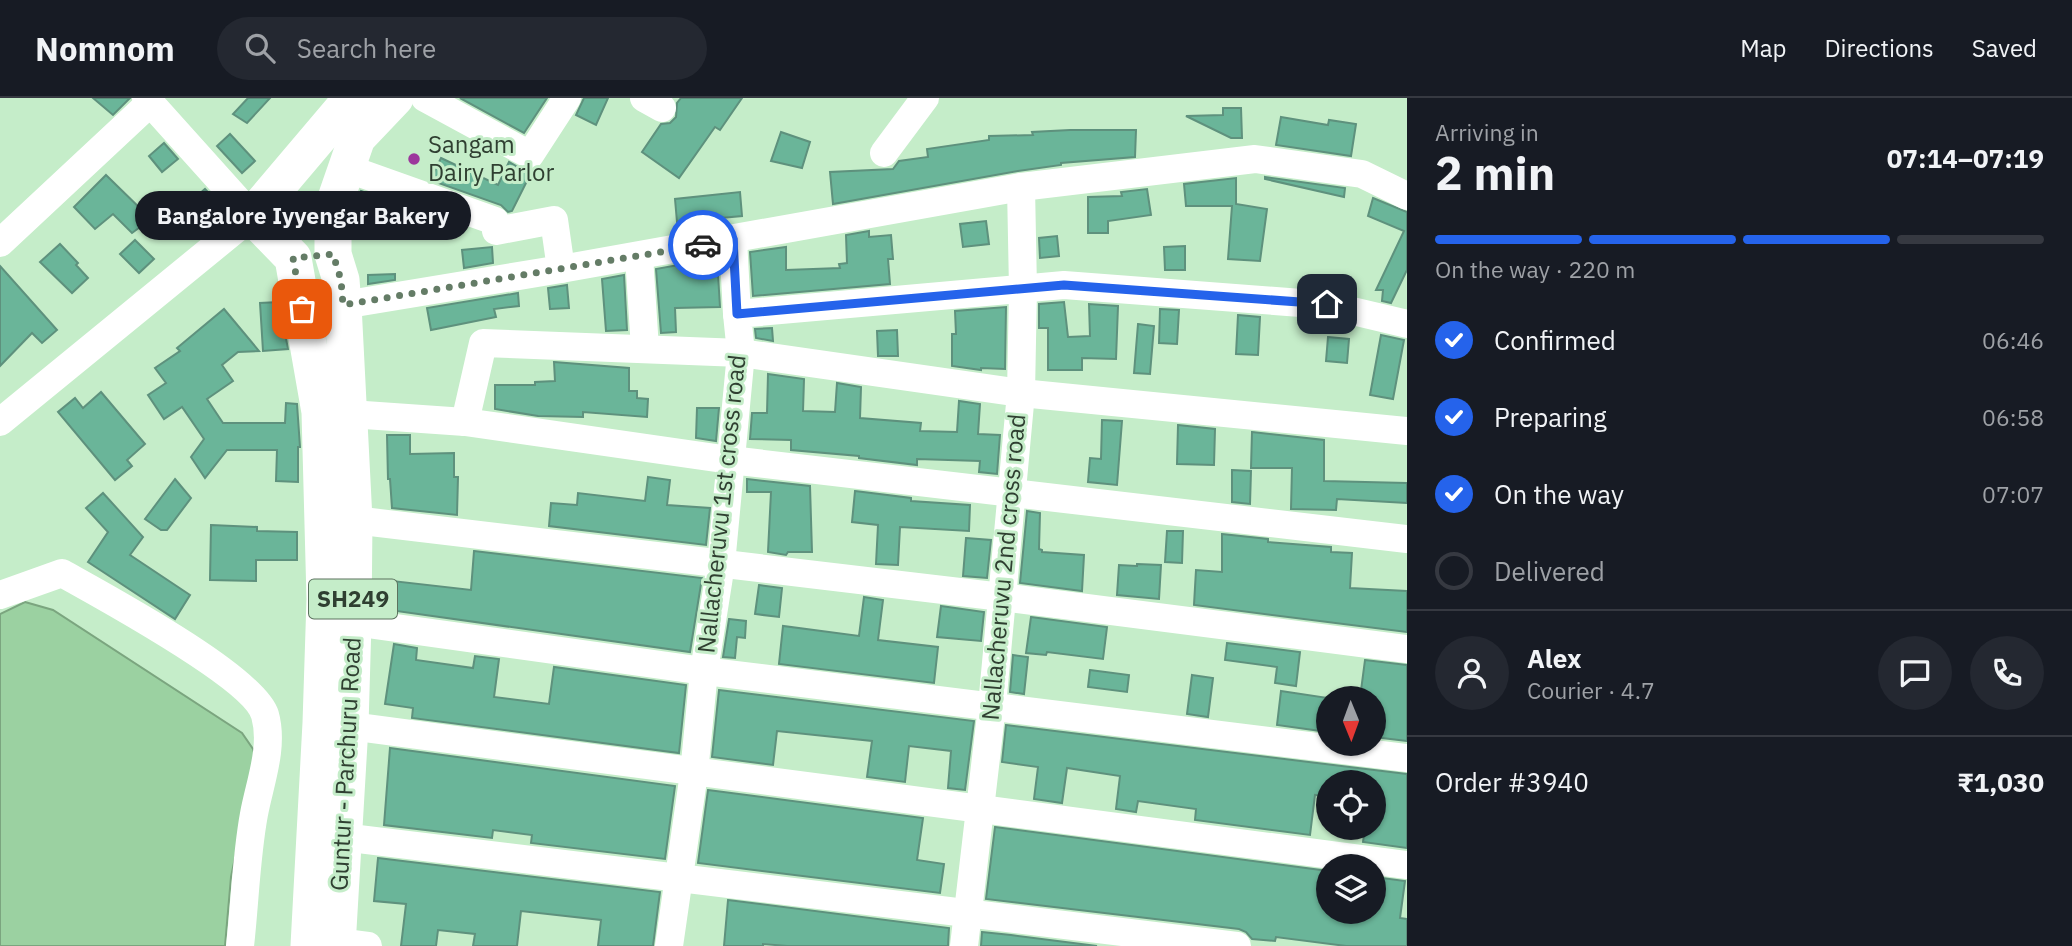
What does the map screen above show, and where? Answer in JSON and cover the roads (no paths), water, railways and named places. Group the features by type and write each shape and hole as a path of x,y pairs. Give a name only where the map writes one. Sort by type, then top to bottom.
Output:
{"main road":[{"name":"Guntur - Parchuru Road","path":"252,216 348,129 395,98"},
{"name":"Guntur - Parchuru Road","path":"338,945 350,726 354,520 343,305 341,280 333,254 333,207 348,129"},
{"path":"252,216 293,258 333,254"},
{"name":"Guntur - Parchuru Road","path":"293,258 320,412 324,522 321,723 338,945"}],"street":[{"path":"425,98 530,155 566,98"},
{"path":"884,153 925,98"},
{"path":"0,243 148,100 252,216"},
{"path":"348,129 495,226 554,220 561,270"},
{"path":"343,305 561,270 1021,187 1255,159 1362,174 1407,195"},
{"name":"Nallacheruvu 2nd cross road","path":"964,946 992,706 1021,393 1021,187"},
{"name":"Guntur - Parchuru Road","path":"0,422 252,216"},
{"name":"Nallacheruvu 1st cross road","path":"669,946 694,773 704,671 721,564 741,353 733,239"},
{"path":"639,256 645,349"},
{"path":"737,314 1064,285 1327,304 1407,324"},
{"path":"465,422 483,343 741,353 1021,393 1407,431"},
{"path":"350,414 465,422 730,460 1407,539"},
{"path":"354,520 1002,597 1407,649"},
{"path":"0,594 62,573 164,631 249,692 265,713 267,759 254,815 240,946"},
{"path":"353,622 704,671 1407,758"},
{"path":"350,726 1407,865"},
{"path":"342,837 1237,946"}],"place":[{"name":"Sangam Dairy Parlor","path":"414,159"},
{"name":"Bangalore Iyyengar Bakery","path":"302,309"}]}
